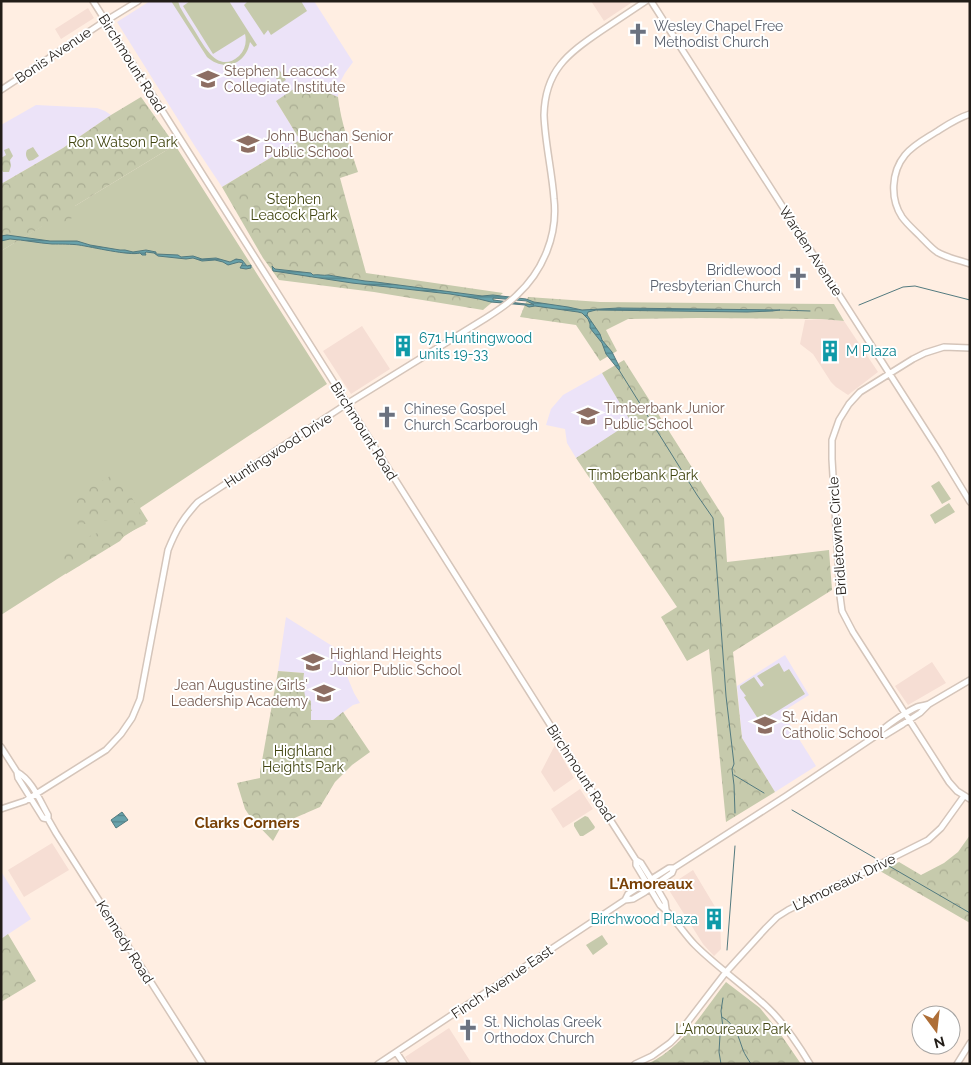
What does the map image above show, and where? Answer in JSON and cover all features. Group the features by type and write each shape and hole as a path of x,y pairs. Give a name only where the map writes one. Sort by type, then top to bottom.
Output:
{"main road":[{"name":"Birchmount Road","path":"93,1 636,860 641,863 652,887 665,902 666,909 694,944 774,1014 795,1040 810,1064"},
{"name":"Bonis Avenue","path":"1,90 105,20 138,1"},
{"name":"Huntingwood Drive","path":"1,809 31,798 106,750 132,718 140,699 168,550 175,533 198,502 506,304 535,275 549,245 555,215 544,127 546,92 558,67 572,52 646,1"},
{"name":"Warden Avenue","path":"651,1 970,502"},
{"path":"970,114 952,122 911,148 899,165 894,186 898,211 907,224 937,252 970,264"},
{"name":"Bridletowne Circle","path":"970,348 944,347 925,353 913,358 860,392 838,420 832,440 842,611 852,632 949,782 970,799"},
{"name":"Finch Avenue East","path":"878,736 885,735 920,713 929,704 970,680"},
{"name":"Finch Avenue East","path":"625,900 628,894 669,868 674,868 878,736 883,729 905,714 917,707 929,704"},
{"name":"Kennedy Road","path":"1,747 43,818 48,819"},
{"name":"Kennedy Road","path":"17,772 23,775 36,794 48,815 48,819 203,1064"},
{"name":"L'Amoreaux Drive","path":"635,1064 652,1056 676,1037 726,972 777,917 928,840 941,828 964,796"},
{"name":"Finch Avenue East","path":"378,1064 625,900 633,899 652,887 672,873 674,868"},
{"path":"957,1064 970,1043"},
{"path":"396,1052 404,1064"}],"shaded area":[{"path":"150,1 314,1 353,62 339,84 338,97 311,86 276,101 300,140 222,187 117,22"},
{"path":"591,1 634,1 604,21"},
{"path":"88,8 94,18 61,39 55,29"},
{"path":"36,105 97,108 111,115 63,148 1,184 1,125"},
{"path":"805,320 844,321 878,372 848,395 831,382 813,354 800,344"},
{"path":"362,326 390,369 351,394 323,351"},
{"name":"Timberbank Junior Public School","path":"602,373 632,422 576,458 567,443 565,429 546,425 551,409 563,395"},
{"name":"Highland Heights Junior Public School","path":"286,617 345,654 347,676 360,703 353,705 333,720 311,720 300,699 304,673 278,671"},
{"name":"St. Aidan Catholic School","path":"785,655 809,695 782,712 816,766 775,792 742,738 737,686"},
{"path":"932,662 946,683 908,705 895,686"},
{"path":"555,745 574,778 554,792 541,772"},
{"path":"580,789 593,809 563,828 551,809"},
{"path":"52,843 69,870 24,897 8,870"},
{"name":"Birchwood Plaza","path":"693,870 720,915 721,949 714,956 703,944 667,887"},
{"path":"1,874 31,919 1,939"},
{"path":"449,1028 472,1064 410,1064 405,1057"}],"green space":[{"path":"171,1 178,1 208,52 219,61 232,61 239,56 245,46 245,34 213,54 183,6 190,1 229,1 257,45 254,47 250,42 242,58 233,64 222,65 212,61 207,57"},
{"path":"248,1 301,1 307,11 271,35 268,30 264,35 244,5"},
{"path":"278,68 286,80 280,84 272,72"},
{"name":"Stephen Leacock Park","path":"301,84 338,97 344,126 358,172 340,178 366,273 503,293 483,310 374,292 279,280 263,258 222,187 300,140 276,101"},
{"name":"Ron Watson Park","path":"141,97 175,145 75,206 78,215 52,228 43,226 1,251 1,184 63,148"},
{"path":"175,145 327,384 140,508 148,521 1,615 1,251"},
{"path":"33,147 39,156 29,161 26,151"},
{"path":"9,148 13,156 10,160 11,166 9,172 3,172 1,158 6,155 4,150"},
{"path":"528,297 600,302 834,304 844,321 821,319 628,319 606,330 617,351 600,361 576,325 520,317"},
{"name":"Timberbank Park","path":"624,360 724,518 727,562 829,550 832,590 733,652 742,738 775,792 726,822 709,649 687,661 661,617 677,607 576,458 631,422 602,373"},
{"path":"111,474 125,485 146,524 126,534 120,541 66,574 62,562 64,548 117,525 114,519 78,525 74,514 74,500 89,485 107,479"},
{"path":"939,481 951,499 942,504 931,486"},
{"path":"949,503 955,512 935,524 930,515"},
{"path":"779,663 784,672 789,669 805,694 760,722 744,697 746,696 740,686 754,677 761,687 764,685 757,676"},
{"name":"Highland Heights Park","path":"278,671 304,673 302,689 305,696 311,701 311,720 333,720 343,712 370,752 352,765 335,782 320,807 283,823 273,841 245,809 237,783 260,778"},
{"path":"585,816 588,817 595,827 583,836 580,836 574,823"},
{"path":"970,835 970,923 880,871 899,862 921,875 944,863 958,852"},
{"path":"8,934 36,981 1,1002 1,939"},
{"path":"602,935 608,944 593,955 586,945"},
{"name":"L'Amoureaux Park","path":"726,982 760,1008 801,1064 647,1064 671,1049 681,1039"}],"water":[{"path":"7,235 50,241 77,241 133,252 146,250 156,252 156,254 178,255 181,257 193,256 202,259 216,258 230,262 236,259 242,260 247,266 251,265 251,268 240,268 243,263 239,262 228,265 215,260 202,261 193,258 158,256 154,253 146,252 146,255 142,255 140,253 135,254 76,245 10,239 1,241 1,236"},
{"path":"272,266 275,269 311,273 313,275 328,275 482,296 493,295 526,299 582,310 619,308 780,310 747,312 596,310 588,312 587,315 602,340 612,352 620,368 619,370 606,354 602,343 590,328 588,319 582,313 273,271","holes":["493,298 527,301 534,305 493,300"]},
{"path":"122,812 128,820 116,828 111,820"}],"waterway":[{"path":"859,305 903,287 915,286 970,300"},
{"path":"780,310 810,311"},
{"path":"619,370 713,518 726,696 734,764 732,769 735,813"},
{"path":"734,775 764,793"},
{"path":"792,810 875,858"},
{"path":"727,950 735,846"},
{"path":"889,866 970,913"},
{"path":"721,1064 719,1052 720,1035 723,1028 721,1011 723,998"},
{"path":"722,1017 733,1027 751,1064"}],"place":[{"name":"Wesley Chapel Free Methodist Church","path":"638,34"},
{"name":"Stephen Leacock Collegiate Institute","path":"208,79"},
{"name":"John Buchan Senior Public School","path":"248,144"},
{"name":"Bridlewood Presbyterian Church","path":"798,278"},
{"name":"671 Huntingwood units 19-33","path":"403,346"},
{"name":"M Plaza","path":"830,351"},
{"name":"Timberbank Junior Public School","path":"588,416"},
{"name":"Chinese Gospel Church Scarborough","path":"387,417"},
{"name":"Highland Heights Junior Public School","path":"313,662"},
{"name":"Jean Augustine Girls' Leadership Academy","path":"324,693"},
{"name":"St. Aidan Catholic School","path":"765,725"},
{"name":"Birchwood Plaza","path":"714,919"},
{"name":"St. Nicholas Greek Orthodox Church","path":"468,1030"}],"district":[{"name":"Clarks Corners","path":"247,823"},
{"name":"L'Amoreaux","path":"651,884"}]}
